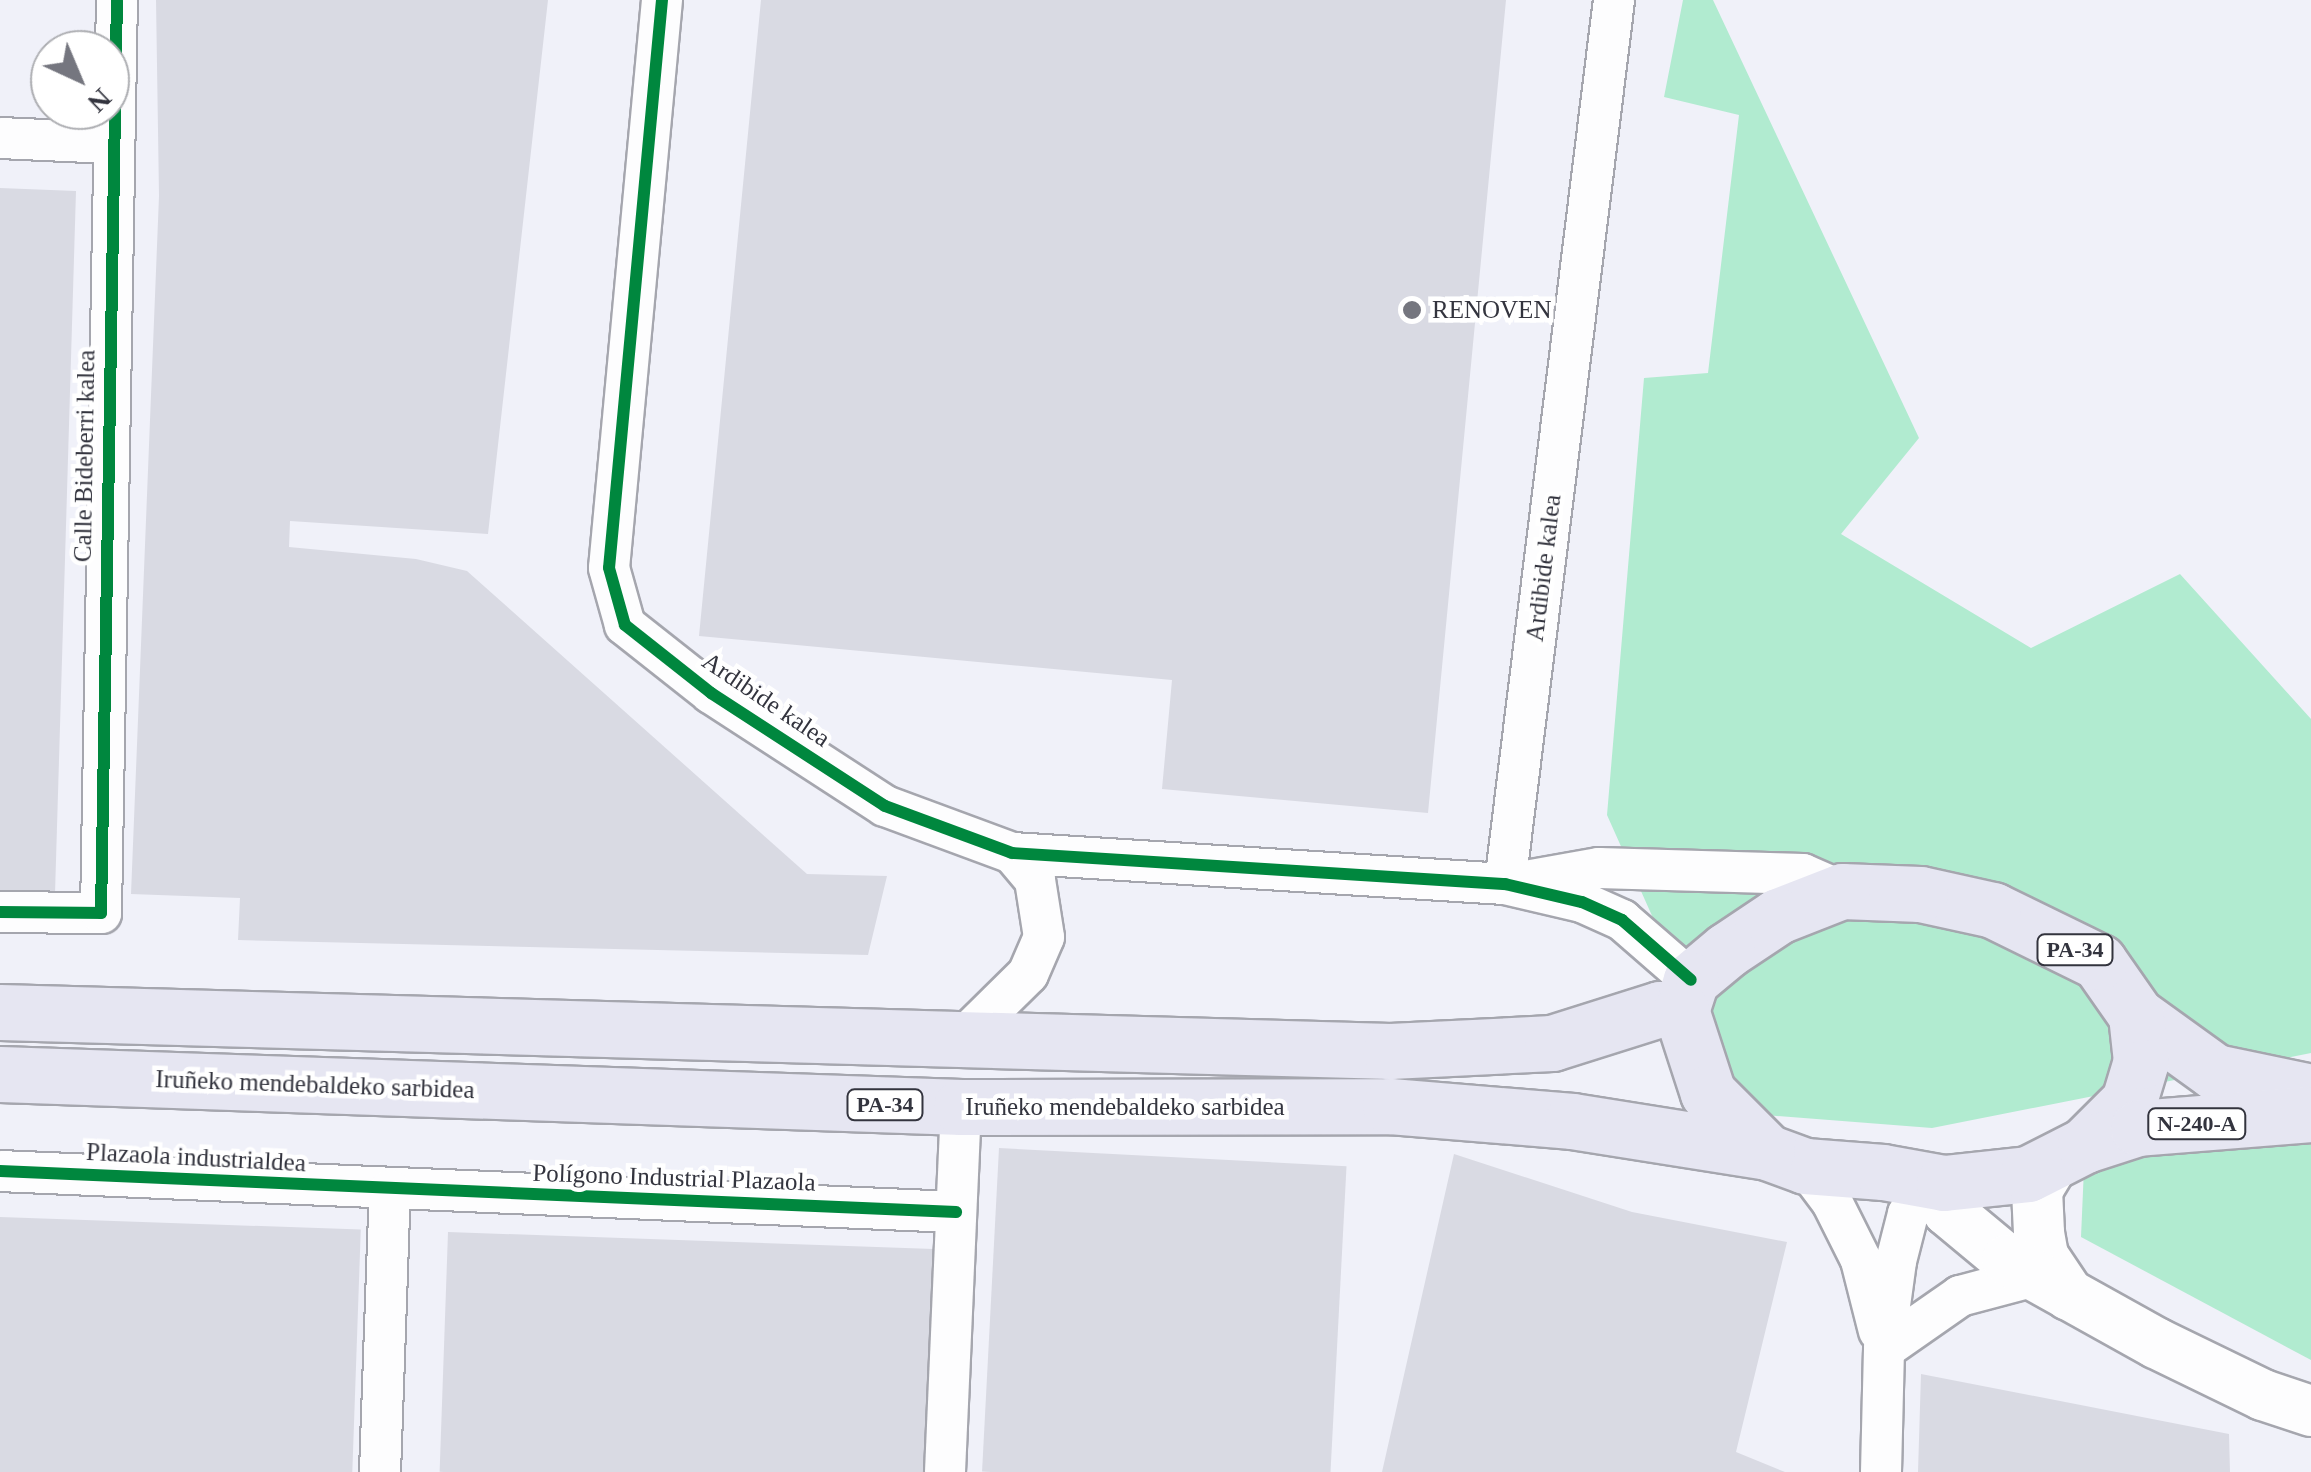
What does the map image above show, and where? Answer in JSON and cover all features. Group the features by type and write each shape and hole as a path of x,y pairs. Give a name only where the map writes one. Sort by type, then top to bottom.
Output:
{"highway":[{"name":"PA-34","path":"0,1012 1390,1051 1552,1043 1660,1008 1686,995 1778,916 1842,891 1920,894 1993,910 2099,962 2136,1015"},
{"path":"1686,995 1708,1093 1786,1159"},
{"name":"N-240-A","path":"2136,1015 2216,1072 2311,1092"},
{"name":"Iruñeko mendebaldeko sarbidea","path":"0,1074 961,1107 1390,1106 1572,1121 1932,1181 2028,1174 2070,1152 2128,1101 2141,1060 2136,1015"},
{"name":"N-240-A","path":"2070,1152 2138,1128 2311,1114"}],"street":[{"name":"Calle Bideberri kalea","path":"0,912 101,913 112,143 118,0"},
{"name":"Ardibide kalea","path":"662,0 609,568 625,625 710,693 885,806 1012,853 1506,884 1614,0"},
{"path":"0,138 112,143"},
{"path":"961,1040 1028,974 1044,938 1034,880 1012,853"},
{"path":"1506,884 1599,868 1804,874 1842,891"},
{"path":"1506,884 1582,902 1622,920 1686,995"},
{"path":"944,1472 961,1107"},
{"path":"2052,1286 2039,1233 2038,1190 2070,1152"},
{"path":"1786,1159 1832,1202 1860,1260 1884,1349"},
{"name":"Plazaola industrialdea","path":"0,1171 390,1190"},
{"path":"1881,1472 1884,1349 1908,1214 1932,1181 1948,1210 2007,1260 2263,1396 2311,1411"},
{"path":"380,1472 390,1190"},
{"name":"Polígono Industrial Plazaola","path":"390,1190 956,1212"},
{"path":"1884,1349 1960,1296 2052,1286"}],"green space":[{"path":"1683,0 1713,0 1919,438 1841,534 2031,648 2180,574 2311,719 2311,1053 1932,1128 1727,1112 1674,965 1607,815 1644,378 1708,373 1739,115 1664,97"},
{"path":"2311,1124 2311,1360 2081,1237 2085,1145"}],"building":[{"path":"156,0 548,0 488,534 290,521 289,547 416,559 467,571 807,874 887,876 868,955 238,940 240,898 131,894 159,196"},
{"path":"761,0 1506,0 1428,813 1162,789 1172,680 699,636"},
{"path":"0,188 76,191 55,894 0,891"},
{"path":"999,1148 1347,1166 1330,1472 982,1472"},
{"path":"1454,1154 1632,1212 1787,1242 1736,1452 1785,1472 1382,1472"},
{"path":"0,1217 361,1230 352,1472 0,1472"},
{"path":"448,1232 934,1249 926,1472 440,1472"},
{"path":"1921,1374 2229,1434 2230,1472 1918,1472"}],"cycle path":[{"path":"0,912 101,913 117,0"},
{"path":"662,0 609,568 625,625 711,693 885,806 1012,853 1505,884 1582,902 1622,920 1691,980"},
{"path":"0,1171 956,1212"}],"place":[{"name":"RENOVEN","path":"1412,310"}]}
